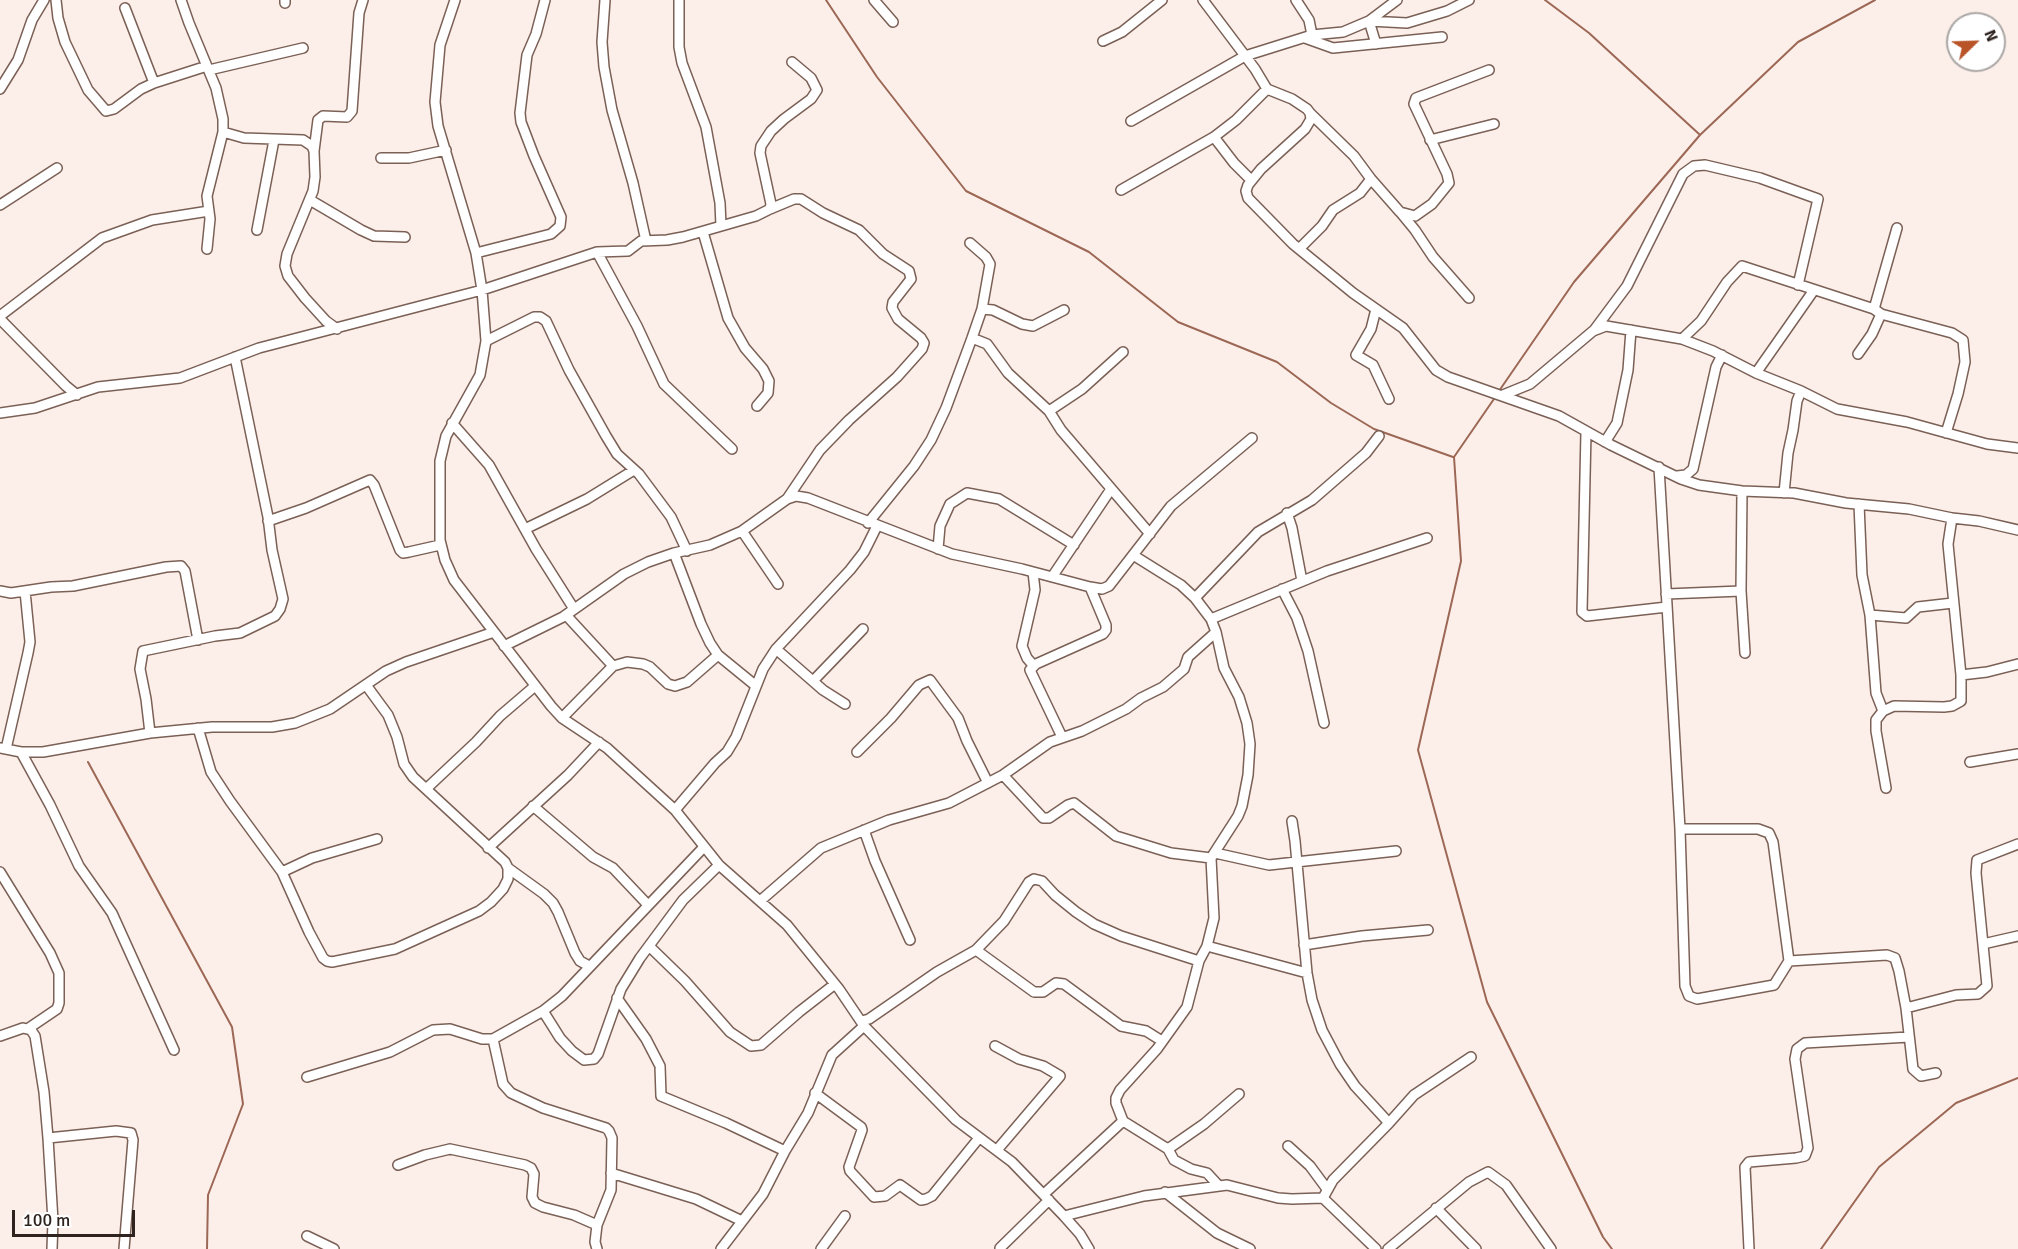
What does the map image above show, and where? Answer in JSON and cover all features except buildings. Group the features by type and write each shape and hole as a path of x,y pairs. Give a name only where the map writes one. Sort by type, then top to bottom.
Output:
{"street":[{"path":"0,89 18,60 32,20 44,0"},
{"path":"56,0 58,18 65,42 88,90 103,109 110,111 141,89 154,83 208,68 303,48"},
{"path":"181,0 216,88 223,132 207,195 209,211 207,249"},
{"path":"337,328 326,321 305,298 288,276 285,266 287,254 310,200 315,177 314,151 320,117 347,117 352,111 359,13 363,0"},
{"path":"455,0 440,45 435,84 438,126 476,253 486,341 480,375 452,423 446,436 440,461 440,544 454,580 562,718 599,742 644,779 675,810 703,848 719,865 787,925 863,1023 956,1120 1012,1162 1080,1234 1086,1247"},
{"path":"476,253 551,234 560,226 561,217 531,148 520,113 527,55 545,0"},
{"path":"605,0 602,42 604,67 612,110 633,183 646,241"},
{"path":"679,0 679,47 682,63 706,127 720,203 721,226"},
{"path":"874,0 893,22"},
{"path":"1103,41 1122,32 1162,0"},
{"path":"1203,0 1267,89 1307,108 1354,156 1415,230 1432,257 1468,298"},
{"path":"1296,0 1309,20 1309,37"},
{"path":"1131,122 1245,56 1309,37 1343,32 1369,21 1397,0"},
{"path":"1369,21 1407,23 1447,11 1469,0"},
{"path":"125,8 154,83"},
{"path":"1369,21 1376,44"},
{"path":"1309,37 1334,48 1442,37"},
{"path":"770,209 771,204 760,153 761,146 771,131 812,99 817,90 811,78 792,62"},
{"path":"1400,212 1415,216 1432,204 1449,183 1414,104 1416,98 1490,70"},
{"path":"1120,190 1214,137 1236,120 1267,89"},
{"path":"1310,113 1311,119 1305,129 1251,180 1246,191 1248,198 1299,249 1353,293 1403,328 1436,370 1458,381 1559,416 1586,432 1677,476 1699,484 1742,492 1784,493 1909,509 2018,530"},
{"path":"1430,140 1494,124"},
{"path":"223,132 244,138 303,140 312,146 314,151"},
{"path":"1214,137 1251,180"},
{"path":"257,230 274,140"},
{"path":"381,158 409,158 446,150"},
{"path":"1502,395 1530,384 1593,331 1627,286 1683,174 1694,166 1705,165 1760,178 1818,199 1798,285"},
{"path":"0,204 57,168"},
{"path":"1299,249 1334,210 1360,193 1371,179"},
{"path":"0,413 35,408 98,387 180,378 289,339 482,290 597,252 628,251 641,241 667,240 703,232 756,216 794,199 805,200 817,210 859,230 883,254 909,271 911,279 893,302 892,308 897,319 924,343 922,349 897,377 849,420 820,450 787,499"},
{"path":"310,200 375,236 405,237"},
{"path":"77,395 0,317 102,238 152,220 209,211"},
{"path":"1858,354 1872,334 1897,228"},
{"path":"703,232 728,318 745,348 763,369 769,381 768,393 757,406"},
{"path":"675,810 715,763 727,753 736,737 763,669 776,649 864,552 872,525 931,440 946,408 982,309 990,264 986,257 970,243"},
{"path":"597,252 637,326 664,384 732,449"},
{"path":"1682,339 1701,321 1727,282 1742,266 1952,333 1963,340 1965,362 1946,433"},
{"path":"1756,373 1814,290"},
{"path":"982,309 993,310 1022,324 1033,326 1064,310"},
{"path":"1376,309 1371,329 1356,355 1373,365 1389,399"},
{"path":"486,341 534,317 540,317 546,321 569,370 617,454 651,489 671,517 687,551"},
{"path":"1593,331 1606,326 1682,339 1722,355 1756,373 1801,391 1837,409 1907,422 1987,444 2018,448"},
{"path":"1605,441 1617,423 1628,370 1631,330"},
{"path":"972,338 987,344 1008,373 1049,411 1061,430 1150,534"},
{"path":"1049,411 1082,389 1123,352"},
{"path":"1677,476 1690,473 1693,469 1705,412 1713,389 1716,367 1722,355"},
{"path":"150,733 140,669 142,652 198,639 240,633 274,616 280,609 283,599 235,357"},
{"path":"1784,493 1788,453 1797,401 1801,391"},
{"path":"452,423 489,465 574,609"},
{"path":"1586,432 1582,612 1587,616 1667,607"},
{"path":"1195,598 1258,532 1312,500 1366,453 1379,436"},
{"path":"504,646 566,615 624,574 648,562 674,553 710,545 742,531 787,499 796,496 808,498 872,525 952,554 1102,588 1109,586 1171,506 1252,438"},
{"path":"1659,467 1680,830 1684,986 1689,996 1697,999 1774,985 1790,961 1773,842 1769,833 1758,828 1680,830"},
{"path":"525,529 587,499 634,470"},
{"path":"268,521 306,508 370,480 403,553 440,544"},
{"path":"1052,577 1111,489"},
{"path":"1742,492 1741,591 1745,653"},
{"path":"938,549 940,526 950,504 967,493 999,499 1074,544"},
{"path":"1859,504 1862,575 1870,615 1876,693 1883,711"},
{"path":"1287,513 1302,581"},
{"path":"1886,788 1876,731 1876,720 1883,711 1894,706 1952,706 1961,700 1961,675 1948,544 1952,518"},
{"path":"742,531 778,584"},
{"path":"1211,618 1327,571 1427,538"},
{"path":"674,553 701,624 718,655 756,687"},
{"path":"1133,555 1181,585 1211,618 1222,662 1239,698 1247,723 1250,744 1248,776 1242,806 1238,816 1216,847 1213,856 1214,918 1207,946 1199,961 1187,1007 1116,1098 1123,1121 1168,1149 1174,1160 1191,1169 1207,1173 1219,1186"},
{"path":"0,591 11,593 73,586 181,566 185,571 198,639"},
{"path":"1033,665 1022,646 1035,590 1034,572"},
{"path":"1062,737 1030,672 1033,665 1102,634 1106,630 1090,587"},
{"path":"1282,590 1297,618 1308,651 1324,723"},
{"path":"25,591 30,642 3,749 21,752 43,752 150,733 198,728 272,727 296,723 330,709 386,672 406,662 494,632"},
{"path":"1666,594 1741,591"},
{"path":"1870,615 1906,618 1918,607 1953,603"},
{"path":"566,615 614,666"},
{"path":"813,681 863,629"},
{"path":"760,901 814,852 889,820 949,803 1003,775 1050,742 1082,731 1119,713 1162,687 1184,669 1188,657 1216,632"},
{"path":"776,649 813,681 845,704"},
{"path":"562,718 614,666 627,662 643,664 650,667 668,684 675,686 687,682 718,655"},
{"path":"1961,675 1987,672 2018,664"},
{"path":"856,752 891,718 919,685 930,680 958,718 988,783"},
{"path":"198,728 211,772 282,872 323,958 332,962 403,946 479,911 503,889 508,879 508,868 505,862 426,789 404,765 397,737 388,715 366,685"},
{"path":"426,789 500,716 535,686"},
{"path":"488,848 568,775 599,742"},
{"path":"21,752 50,805 79,866 112,913 174,1050"},
{"path":"1970,762 2018,754"},
{"path":"1003,775 1043,818 1049,818 1074,803 1116,836 1171,853 1213,856 1269,865 1396,851"},
{"path":"533,806 593,857 613,868 648,905"},
{"path":"1292,821 1306,973 1312,1000 1322,1030 1340,1064 1355,1086 1389,1123"},
{"path":"864,830 875,861 910,940"},
{"path":"282,872 312,858 377,839"},
{"path":"1906,1008 1956,995 1978,994 1987,986 1976,873 1977,860 2018,844"},
{"path":"307,1077 390,1052 433,1030 450,1029 482,1039 493,1039 543,1011 562,996 703,848"},
{"path":"543,1011 560,1038 572,1051 584,1060 590,1060 598,1054 617,998 649,946 683,900 719,865"},
{"path":"508,868 544,894 552,903 558,912 574,953 580,961 589,966"},
{"path":"0,872 50,952 59,973 57,1009 29,1028 0,1036"},
{"path":"722,1249 763,1194 808,1113 832,1055 863,1023 937,972 976,950 1004,921 1029,882 1034,879 1042,881 1055,896 1094,924 1121,936 1199,961"},
{"path":"1304,945 1362,936 1428,930"},
{"path":"1983,944 2018,936"},
{"path":"649,946 685,981 730,1032 751,1046 760,1045 835,984"},
{"path":"1207,946 1306,973"},
{"path":"976,950 1034,992 1043,992 1056,983 1064,984 1121,1026 1146,1031 1162,1041"},
{"path":"1790,961 1887,955 1895,958 1906,1008 1913,1069 1921,1076 1936,1073"},
{"path":"617,998 646,1039 660,1066 661,1096 785,1151"},
{"path":"29,1028 35,1036 44,1092 53,1221 52,1249"},
{"path":"1749,1249 1745,1167 1749,1162 1805,1156 1808,1148 1795,1059 1797,1049 1805,1043 1909,1037"},
{"path":"493,1039 503,1084 507,1090 543,1108 606,1128 609,1131 612,1138 609,1198 597,1225 595,1242 597,1249"},
{"path":"995,1046 1019,1059 1043,1066 1060,1076 997,1150"},
{"path":"1064,1216 1165,1192 1227,1185 1292,1200 1325,1193 1414,1095 1471,1057"},
{"path":"815,1093 861,1127 862,1130 849,1167 874,1197 885,1196 900,1185 921,1200 932,1196 980,1138"},
{"path":"1168,1149 1204,1124 1239,1094"},
{"path":"1000,1248 1046,1197 1123,1121"},
{"path":"48,1138 116,1131 131,1133 133,1140 124,1249"},
{"path":"1288,1146 1310,1166 1325,1193 1376,1249"},
{"path":"398,1166 402,1162 450,1149 525,1165 531,1168 534,1174 532,1197 535,1203 597,1225"},
{"path":"1388,1249 1469,1182 1488,1172 1506,1185 1551,1249"},
{"path":"611,1173 696,1199 742,1221"},
{"path":"1165,1192 1217,1233 1250,1249"},
{"path":"1436,1208 1476,1249"},
{"path":"821,1249 845,1216"},
{"path":"307,1236 334,1249"}],"waterway":[{"path":"826,0 877,77 966,191 1089,252 1178,322 1277,362 1331,403 1374,429 1453,457"},
{"path":"1545,0 1589,33 1699,134"},
{"path":"1499,391 1574,282 1700,135 1798,42 1875,0"},
{"path":"1496,396 1454,457 1461,561 1418,750 1487,1002 1603,1237 1612,1249"},
{"path":"88,762 232,1027 243,1104 208,1195 207,1249"},
{"path":"1821,1249 1879,1167 1956,1103 2018,1078"}]}
